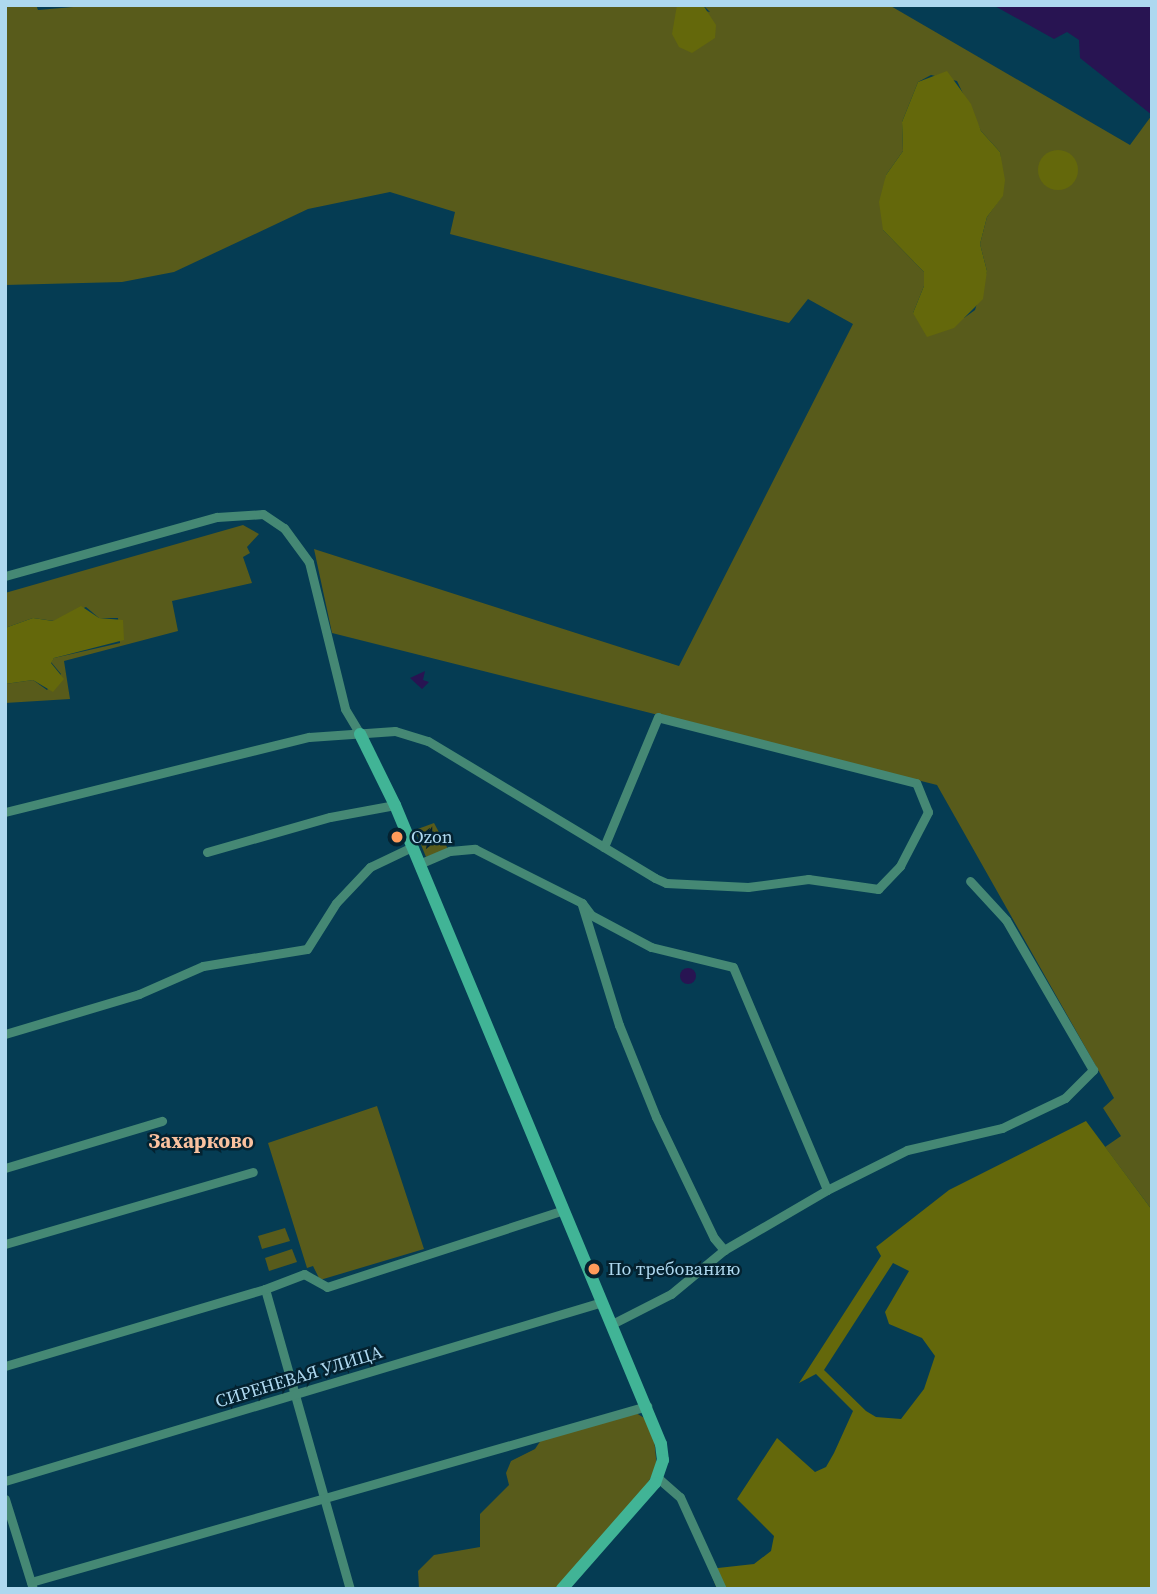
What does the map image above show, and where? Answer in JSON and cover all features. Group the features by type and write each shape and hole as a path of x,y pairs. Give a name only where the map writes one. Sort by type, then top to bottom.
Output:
{"street":[{"path":"5,576 217,517 263,514 284,528 309,562 345,709 395,805 602,1302 639,1384 663,1452 658,1478 562,1589"},
{"path":"5,812 309,737 415,734 604,847 666,883 748,887 808,879 878,889 900,866 928,813 916,783 658,718 604,847"},
{"path":"207,852 330,817 395,805"},
{"path":"5,1034 138,994 203,966 307,949 336,902 370,867 412,847"},
{"path":"419,864 450,851 475,849 582,903 591,915 651,947 724,962 739,974 827,1190"},
{"path":"612,1324 671,1294 724,1250 827,1190 907,1150 1002,1128 1065,1098 1093,1070 1006,920 970,881"},
{"path":"582,903 619,1025 656,1117 714,1238 724,1250"},
{"path":"5,1168 162,1121"},
{"path":"5,1244 253,1172"},
{"path":"5,1366 265,1289 304,1274 327,1287 564,1210"},
{"path":"265,1289 350,1589"},
{"name":"СИРЕНЕВАЯ УЛИЦА","path":"5,1481 602,1302"},
{"path":"5,1499 32,1586 648,1406"},
{"path":"658,1478 681,1497 722,1589"}],"shaded area":[{"path":"5,5 36,5 38,10 97,5 677,5 710,12 703,5 889,5 1130,145 1152,115 1152,1210 1105,1147 1121,1136 1103,1108 1114,1098 937,785 332,633 314,549 679,666 853,324 808,299 789,323 450,234 455,212 390,192 308,209 174,272 122,282 5,285","holes":["931,75 957,81 981,131 1000,152 1003,195 987,217 980,244 987,271 975,310 964,318 913,313 924,286 924,272 883,230 886,175 903,151 902,122 918,82"]},
{"path":"677,5 703,5 716,25 715,38 692,53 679,47 672,34"},
{"path":"993,5 1152,5 1152,115 1080,58 1079,40 1067,32 1054,39"},
{"path":"947,71 971,104 981,131 1000,152 1005,180 1003,196 987,217 980,244 987,271 983,299 954,328 927,337 913,313 924,286 924,272 883,230 879,202 886,175 903,151 902,122 918,82"},
{"path":"1058,150 1066,151 1072,156 1077,162 1077,178 1072,184 1066,189 1058,190 1050,189 1044,184 1039,178 1038,170 1039,162 1044,156 1050,151"},
{"path":"243,525 259,534 247,547 250,553 243,557 252,583 172,601 178,631 64,661 70,699 5,703 5,684 33,680 47,690 61,674 51,662 54,658 120,643 118,618 99,618 86,607 54,621 33,618 5,628 5,593"},
{"path":"81,606 99,618 123,620 124,640 54,658 51,663 64,679 53,692 33,680 5,684 5,628 33,618 53,621"},
{"path":"425,671 423,680 429,682 422,689 410,678"},
{"path":"434,823 448,849 426,857 415,830"},
{"path":"688,968 696,976 688,984 680,976"},
{"path":"377,1106 424,1249 320,1280 313,1266 307,1268 268,1143"},
{"path":"1086,1121 1152,1210 1152,1589 717,1589 709,1569 754,1564 771,1551 774,1536 737,1499 777,1438 815,1472 826,1467 834,1453 853,1411 816,1374 799,1383 881,1256 876,1247 949,1190","holes":["893,1263 909,1271 885,1312 889,1324 922,1338 935,1356 924,1389 901,1419 876,1417 866,1411 824,1370"]},
{"path":"285,1228 290,1241 262,1249 258,1236"},
{"path":"292,1249 297,1262 269,1271 265,1258"},
{"path":"636,1413 646,1419 654,1438 657,1468 640,1495 555,1589 419,1589 418,1571 434,1555 480,1547 480,1514 509,1485 506,1473 511,1461 535,1449 541,1440"}],"place":[{"name":"Ozon","path":"397,837"},
{"name":"По требованию","path":"594,1269"}],"district":[{"name":"Захарково","path":"201,1141"}]}
